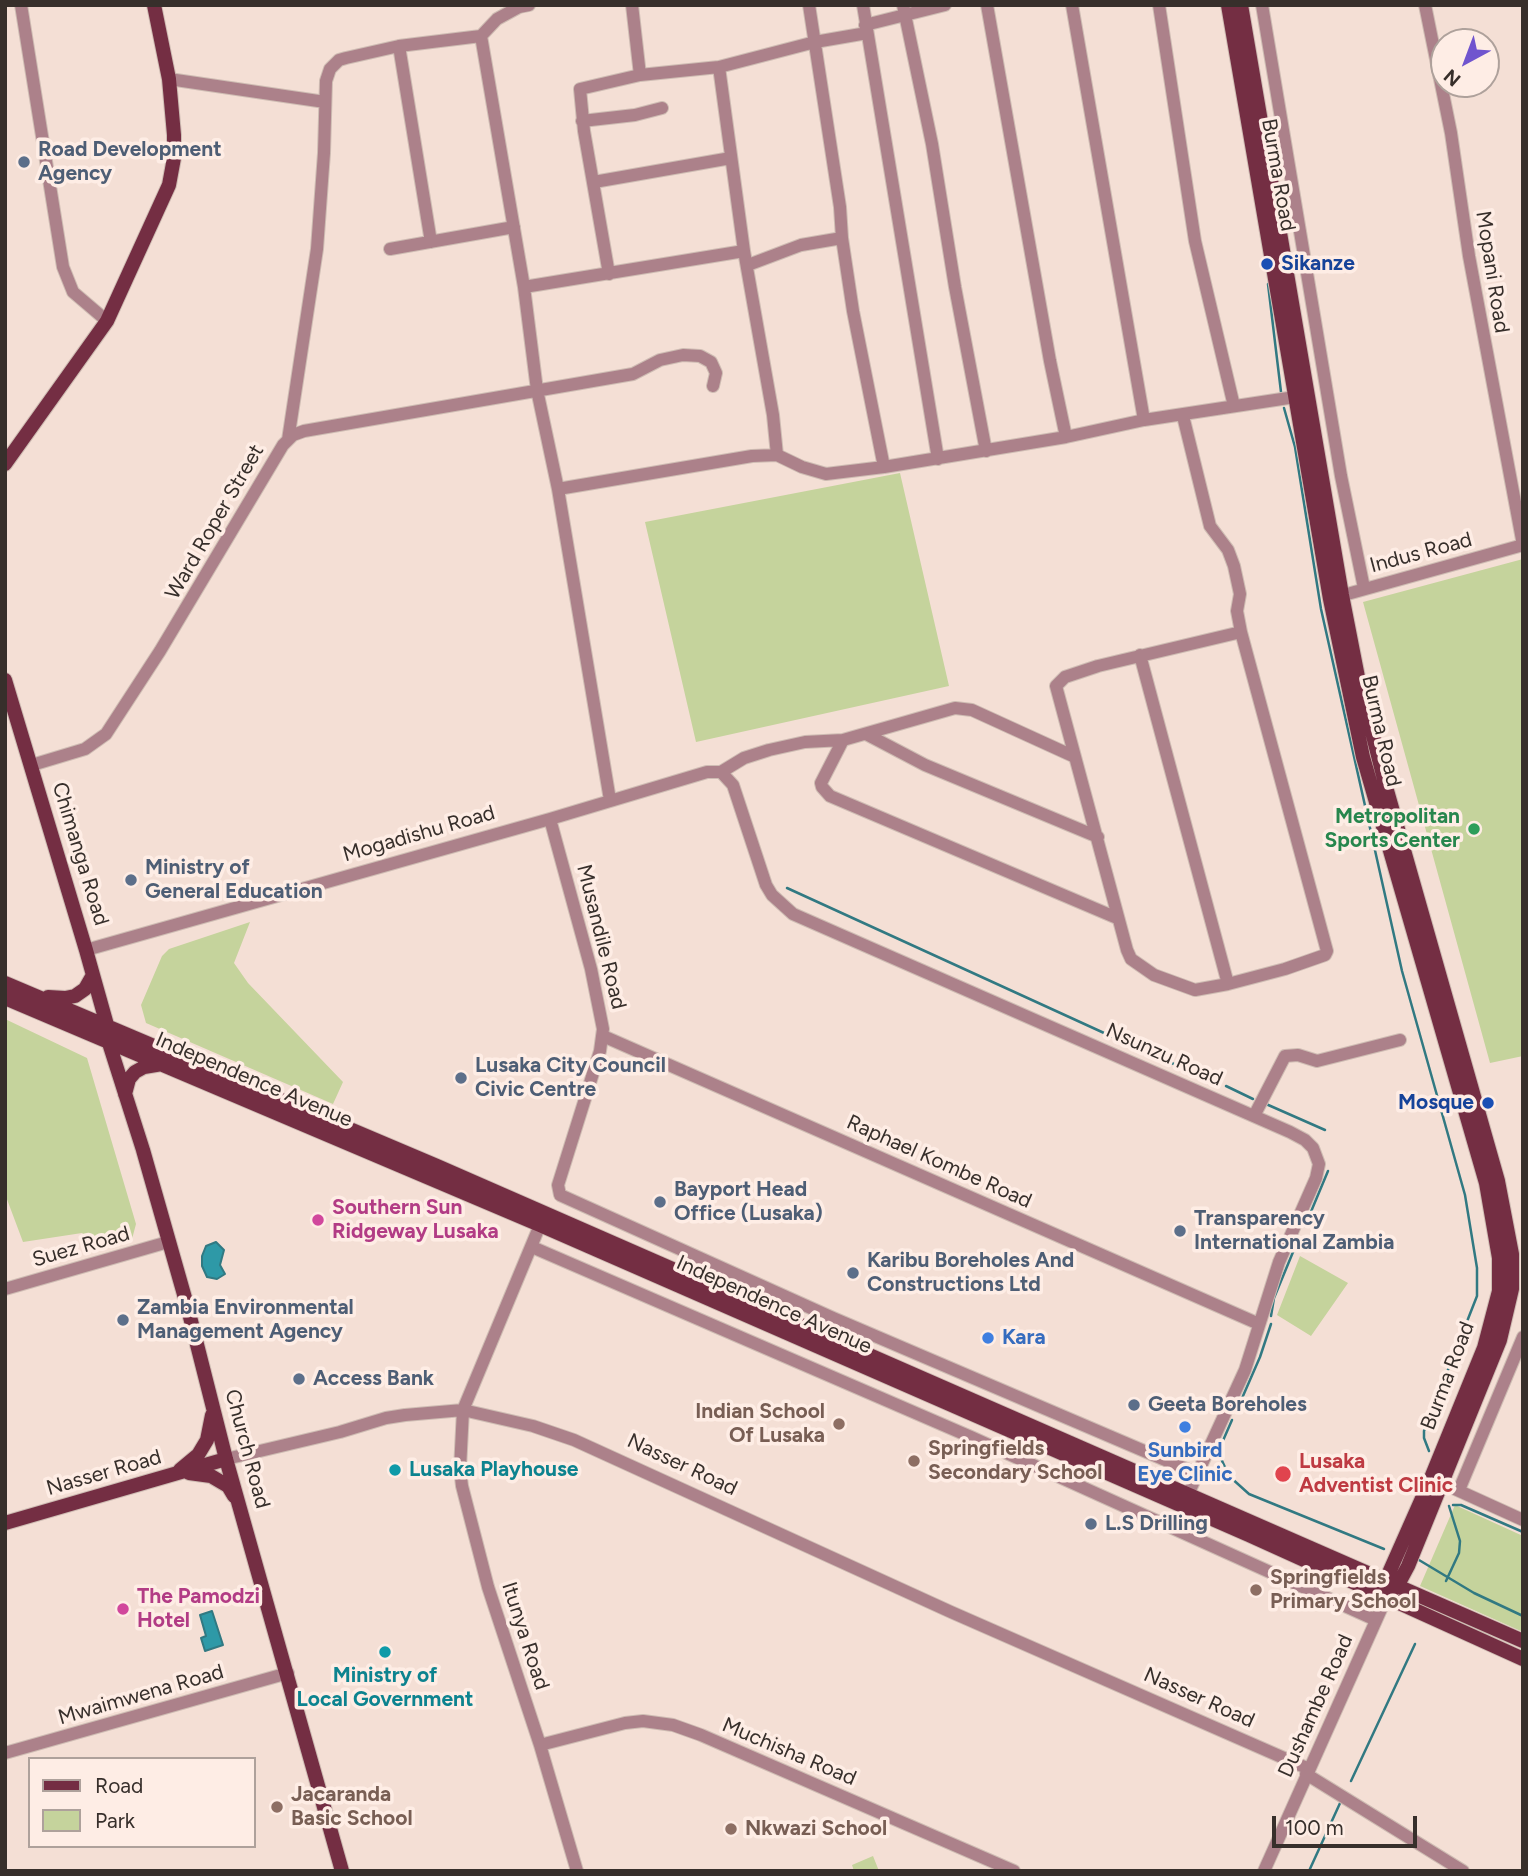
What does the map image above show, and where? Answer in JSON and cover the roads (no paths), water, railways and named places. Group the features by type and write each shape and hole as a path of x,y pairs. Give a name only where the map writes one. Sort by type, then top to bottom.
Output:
{"main road":[{"path":"5,464 107,321 169,185 174,158 169,79 154,5"},
{"name":"Burma Road","path":"1228,5 1295,397 1336,597 1386,787 1498,1181 1509,1234 1511,1288 1500,1340 1436,1480 1408,1566 1390,1588"},
{"name":"Burma Road","path":"1241,5 1336,597"},
{"name":"Chimanga Road","path":"5,680 107,1024 107,1040"},
{"path":"39,997 75,996 85,989 93,975"},
{"name":"Independence Avenue","path":"5,983 437,1166 1186,1500"},
{"name":"Independence Avenue","path":"5,998 1390,1588 1523,1641"},
{"name":"Church Road","path":"107,1040 168,1242 342,1871"},
{"path":"125,1094 129,1079 135,1072 144,1066 163,1064"},
{"path":"169,1476 185,1467 198,1455 208,1440 212,1404"},
{"name":"Nasser Road","path":"5,1524 226,1459"},
{"path":"169,1476 190,1473 211,1476 228,1486 239,1503"},
{"name":"Independence Avenue","path":"1390,1588 1523,1659"}],"street":[{"path":"21,5 63,267 76,296 107,321"},
{"path":"288,440 317,249 328,74 334,64 346,58 399,46 481,36 497,19 519,7 529,5"},
{"path":"632,5 640,75"},
{"path":"809,5 853,311 884,467"},
{"path":"863,5 937,459"},
{"path":"609,274 582,121 580,89 640,75 719,67 866,29 903,10 945,5"},
{"path":"987,5 1066,437"},
{"path":"1072,5 1144,420"},
{"path":"1158,5 1195,241 1234,406"},
{"path":"1262,5 1341,476 1364,588"},
{"name":"Mopani Road","path":"1425,5 1451,133 1469,256 1523,545"},
{"path":"903,10 932,144 955,287 986,451"},
{"path":"481,36 524,287 537,390 558,489 610,800"},
{"path":"399,46 431,242"},
{"path":"719,67 744,251 773,415 777,456"},
{"path":"169,79 325,103"},
{"path":"582,121 635,115 662,108"},
{"path":"594,182 731,158"},
{"path":"390,249 513,227"},
{"path":"748,265 811,242 842,237"},
{"path":"524,287 744,251"},
{"name":"Ward Roper Street","path":"32,765 85,749 106,734 160,652 288,440 304,430 633,374 660,360 683,355 700,356 711,362 716,373 713,386"},
{"path":"558,489 735,458 777,456 826,474 884,467 1066,437 1144,420 1295,397"},
{"path":"1183,416 1210,526 1228,550 1234,566 1240,594 1237,611 1241,632 1327,951 1325,955 1285,969 1195,990 1170,982 1140,967 1126,950 1098,837 1056,689 1057,683 1065,677 1241,632"},
{"name":"Indus Road","path":"1336,597 1523,545"},
{"path":"1140,656 1228,984"},
{"name":"Mogadishu Road","path":"86,950 707,772 721,772 744,758 795,743 843,740 945,709 964,708 1075,757"},
{"path":"866,734 937,771 1098,837"},
{"path":"843,740 821,783 831,796 1117,918"},
{"name":"Nsunzu Road","path":"721,772 733,785 766,885 772,895 793,914 1254,1116 1305,1140 1313,1148 1319,1164 1316,1178 1279,1262 1245,1370 1186,1500"},
{"name":"Musandile Road","path":"550,819 603,1021 603,1036 558,1185 560,1195 833,1318 1198,1474"},
{"name":"Raphael Kombe Road","path":"603,1036 1259,1324"},
{"path":"1254,1116 1285,1056 1298,1055 1317,1061 1400,1040"},
{"path":"463,1410 540,1225"},
{"name":"Suez Road","path":"5,1289 168,1242"},
{"path":"532,1247 971,1437 1376,1620"},
{"path":"1459,1490 1523,1337"},
{"name":"Nasser Road","path":"226,1459 340,1432 386,1418 463,1410 533,1426 575,1440 1308,1772 1463,1871"},
{"name":"Itunya Road","path":"463,1410 460,1469 462,1486 488,1587 540,1745 577,1871"},
{"path":"1436,1480 1523,1520"},
{"name":"Dushambe Road","path":"1264,1871 1390,1588"},
{"name":"Mwaimwena Road","path":"5,1754 288,1673"},
{"name":"Muchisha Road","path":"540,1745 625,1723 673,1725 701,1734 1014,1871"}],"water":[{"path":"216,1242 224,1250 220,1265 225,1274 217,1279 207,1277 202,1266 206,1246"},
{"path":"212,1611 223,1645 205,1651 201,1638 206,1636 200,1615"}],"waterway":[{"path":"1268,284 1281,392"},
{"path":"1284,408 1295,447 1321,609 1402,971 1465,1195 1477,1268 1477,1296 1424,1431 1429,1451"},
{"path":"787,888 1150,1054"},
{"path":"1162,1059 1212,1080"},
{"path":"1226,1086 1253,1099"},
{"path":"1266,1104 1325,1130"},
{"path":"1305,1226 1328,1171"},
{"path":"1271,1316 1274,1298 1298,1240"},
{"path":"1236,1412 1271,1324"},
{"path":"1232,1420 1218,1452 1229,1476 1249,1494 1384,1549"},
{"path":"1453,1505 1461,1505 1523,1532"},
{"path":"1446,1581 1459,1553 1460,1541 1449,1506"},
{"path":"1419,1560 1474,1593 1523,1616"},
{"path":"1351,1781 1415,1644"},
{"path":"1309,1871 1341,1801"}],"place":[{"name":"Road Development Agency","path":"24,162"},
{"name":"Sikanze","path":"1267,264"},
{"name":"Metropolitan Sports Center","path":"1474,829"},
{"name":"Ministry of General Education","path":"131,880"},
{"name":"Lusaka City Council Civic Centre","path":"461,1078"},
{"name":"Mosque","path":"1488,1103"},
{"name":"Bayport Head Office (Lusaka)","path":"660,1202"},
{"name":"Southern Sun Ridgeway Lusaka","path":"318,1220"},
{"name":"Transparency International Zambia","path":"1180,1231"},
{"name":"Karibu Boreholes And Constructions Ltd","path":"853,1273"},
{"name":"Zambia Environmental Management Agency","path":"123,1320"},
{"name":"Kara","path":"988,1338"},
{"name":"Access Bank","path":"299,1379"},
{"name":"Geeta Boreholes","path":"1134,1405"},
{"name":"Indian School Of Lusaka","path":"839,1424"},
{"name":"Sunbird Eye Clinic","path":"1185,1427"},
{"name":"Springfields Secondary School","path":"914,1461"},
{"name":"Lusaka Playhouse","path":"395,1470"},
{"name":"Lusaka Adventist Clinic","path":"1283,1474"},
{"name":"L.S Drilling","path":"1091,1524"},
{"name":"Springfields Primary School","path":"1256,1590"},
{"name":"The Pamodzi Hotel","path":"123,1609"},
{"name":"Ministry of Local Government","path":"385,1652"},
{"name":"Jacaranda Basic School","path":"277,1807"},
{"name":"Nkwazi School","path":"731,1829"}]}
